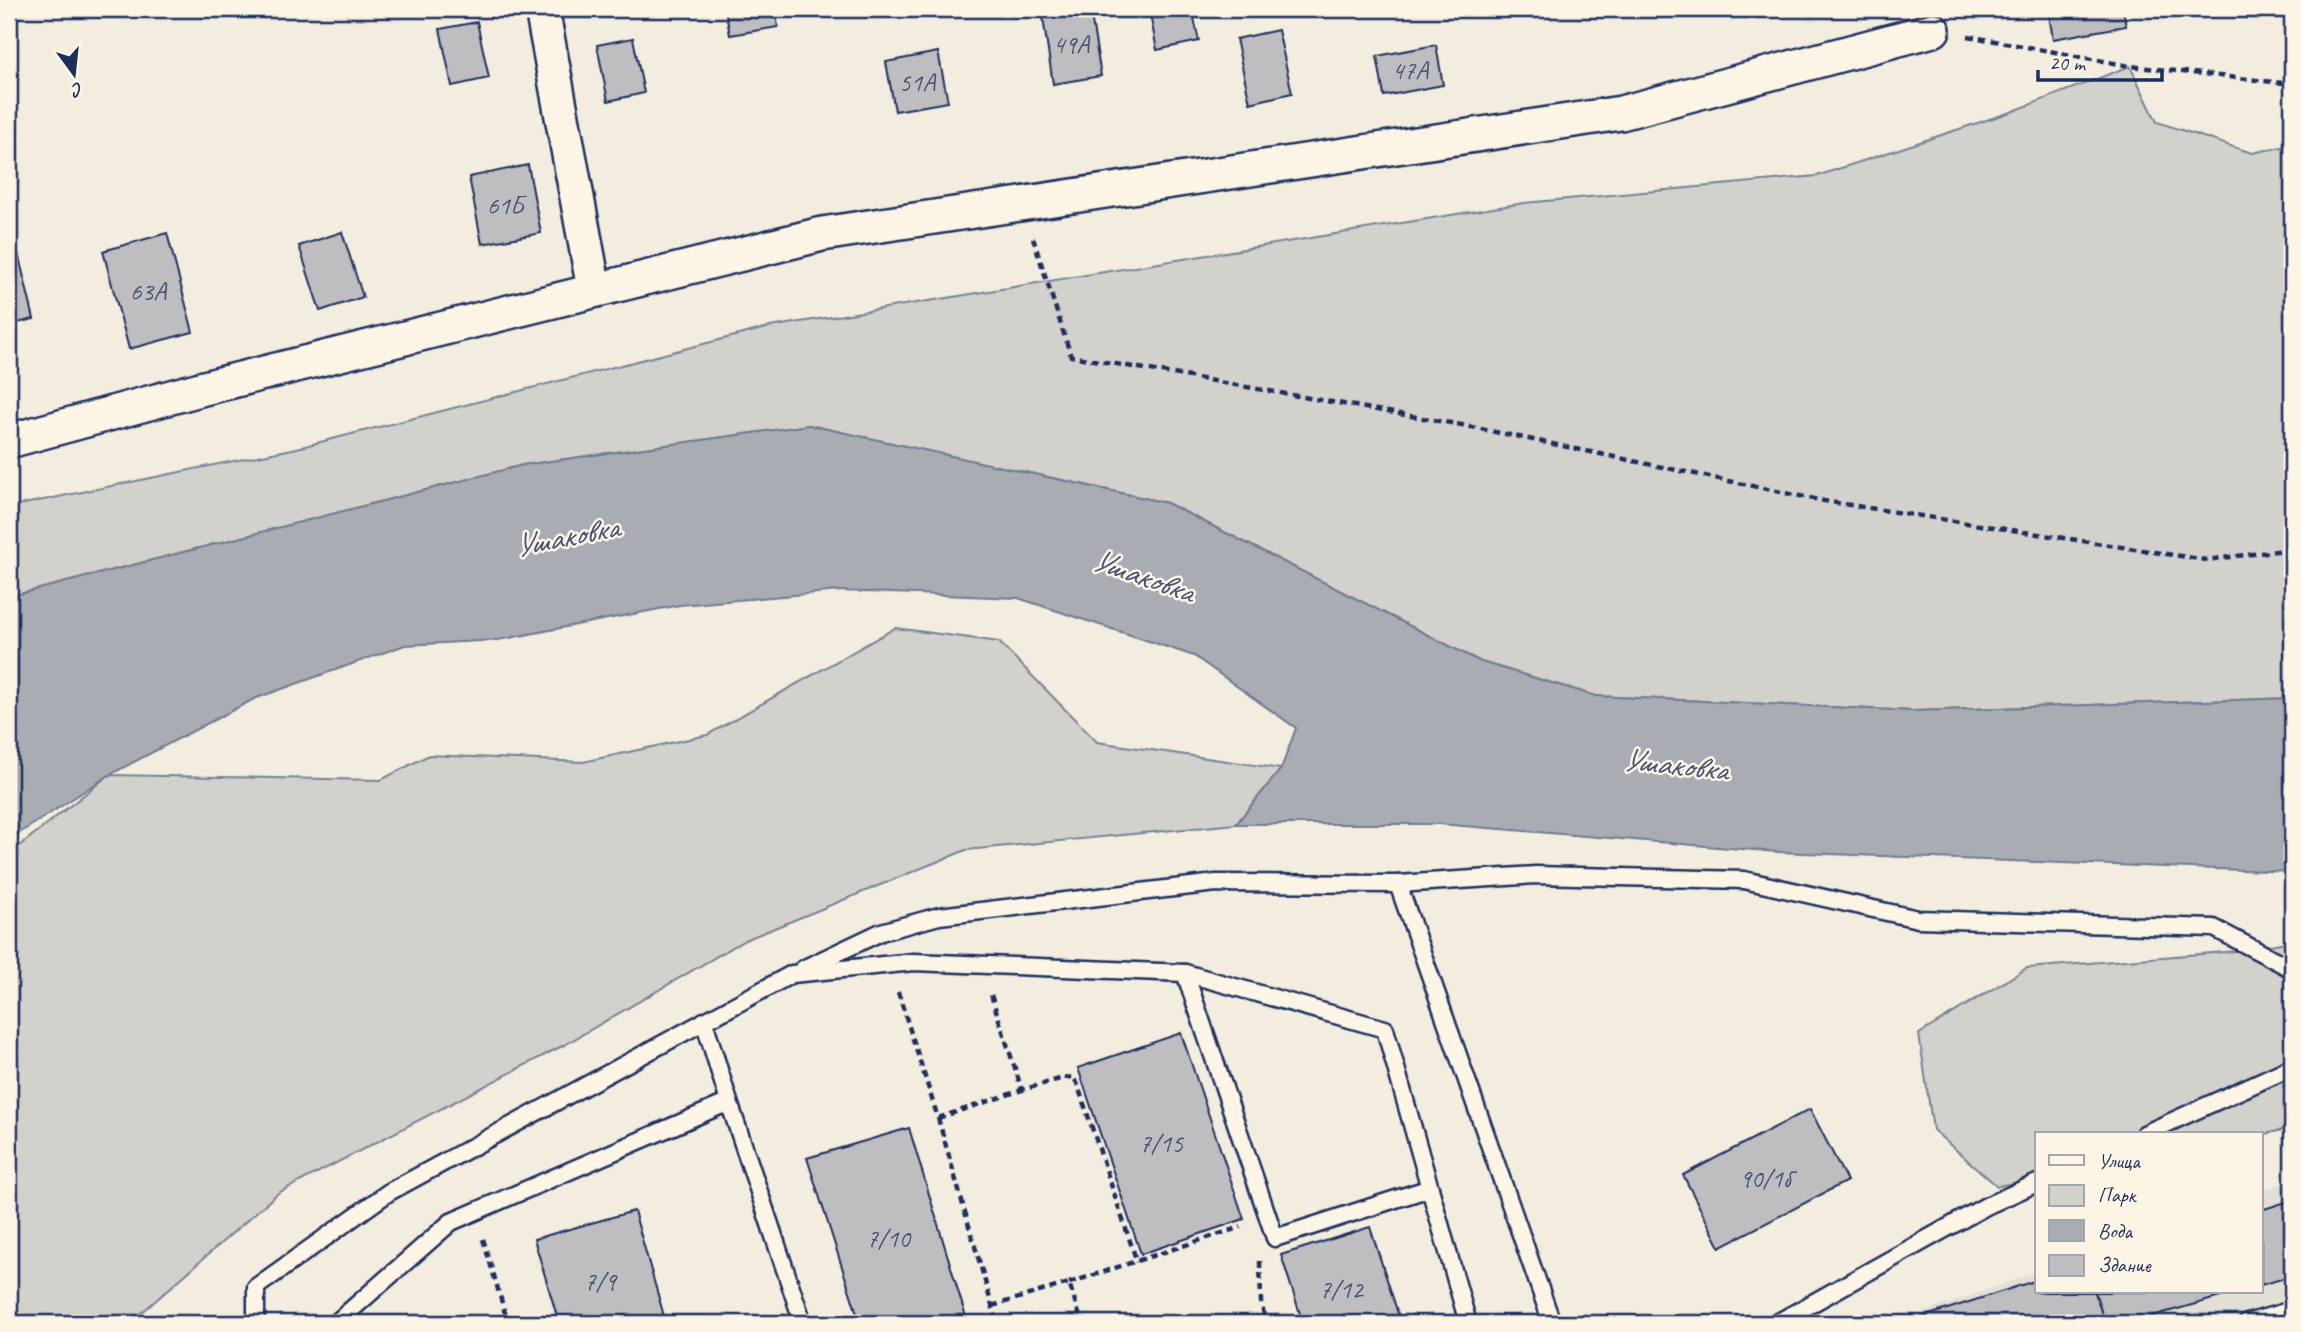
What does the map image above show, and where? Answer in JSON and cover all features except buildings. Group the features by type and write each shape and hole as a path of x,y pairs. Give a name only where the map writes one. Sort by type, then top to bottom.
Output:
{"street":[{"path":"542,9 594,289"},
{"path":"9,441 204,388 822,234 1621,113 1933,30"}],"lane":[{"path":"256,1323 256,1287 389,1192 792,974 881,932 939,916 1216,883 1398,884 1536,875 1744,880 1918,919 2214,928 2292,969"},
{"path":"1398,884 1552,1323"},
{"path":"792,974 914,962 1185,973 1385,1029 1468,1323"},
{"path":"1185,973 1265,1230 1275,1238 1430,1188"},
{"path":"704,1021 803,1323"},
{"path":"2148,1132 2292,1067"},
{"path":"336,1323 451,1222 729,1102"},
{"path":"1777,1323 1986,1206 2035,1184"},
{"path":"2247,1323 2292,1310"}],"path":[{"path":"1933,30 2130,66 2292,84"},
{"path":"1021,204 1071,356 1462,425 1824,501 2206,560 2292,549"},
{"path":"890,965 938,1118 997,1323"},
{"path":"981,965 1022,1090"},
{"path":"938,1118 1022,1090 1073,1077 1137,1262"},
{"path":"475,1211 508,1323"},
{"path":"992,1306 1248,1226 1265,1230 1261,1302 1266,1323"},
{"path":"1069,1283 1082,1323"}],"shaded area":[{"path":"2292,1180 2292,1323 1894,1323 2035,1273 2035,1294 2262,1294 2262,1191"}],"green space":[{"path":"2130,66 2157,122 2252,153 2292,145 2292,698 1914,711 1596,696 1481,662 1167,503 809,425 523,465 13,596 9,600 9,507 297,448 770,327 1524,203 1817,176 2011,112"},
{"path":"895,628 999,642 1097,742 1281,769 1236,824 966,850 745,940 564,1045 278,1193 130,1323 9,1323 9,854 109,775 381,780 429,755 583,762 707,735"},
{"path":"2292,941 2292,1128 2262,1135 2262,1132 2035,1132 2035,1179 1997,1186 1933,1130 1919,1034 2027,968 2237,951"}],"water":[{"name":"Ушаковка","path":"809,425 1167,503 1481,662 1596,696 1914,711 2292,698 2292,872 1778,852 1439,824 1236,824 1281,769 1296,728 1194,656 1018,598 840,591 680,605 498,640 405,645 254,699 109,775 9,840 9,600 12,596 523,465"}]}
